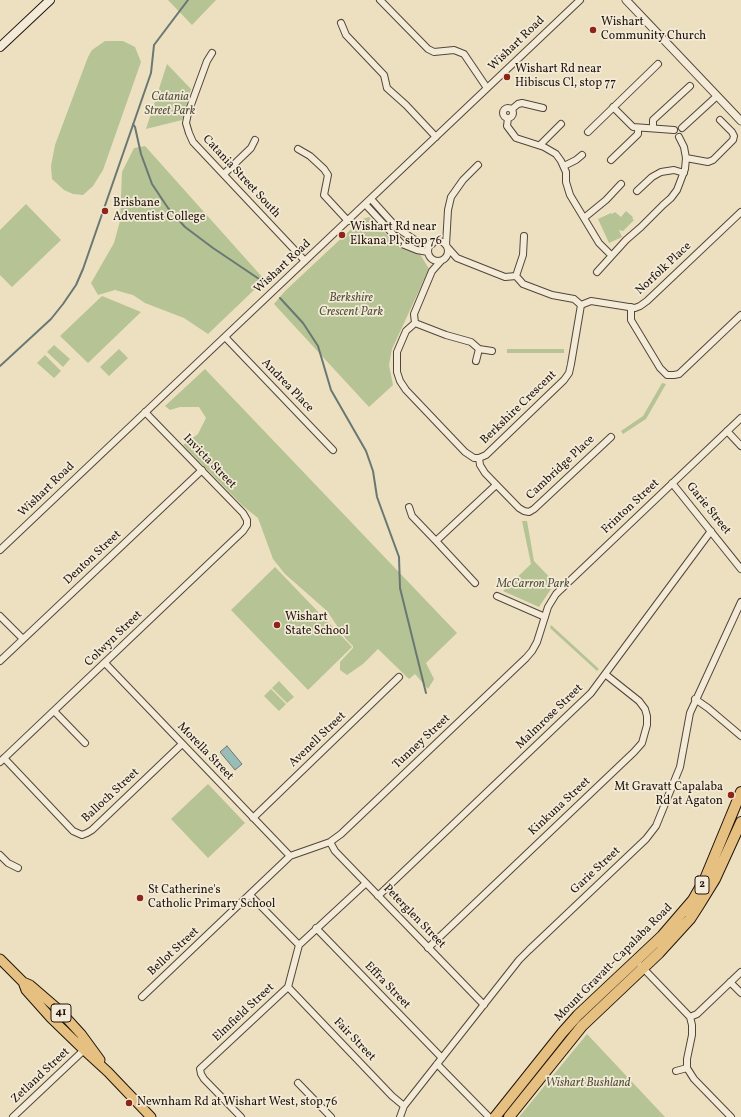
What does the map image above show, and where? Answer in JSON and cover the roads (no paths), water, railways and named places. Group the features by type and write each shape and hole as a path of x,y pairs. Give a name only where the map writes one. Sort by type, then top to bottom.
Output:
{"highway":[{"name":"Mount Gravatt-Capalaba Road","path":"509,1117 576,1033 640,964 692,900 713,863 741,792"},
{"name":"Mount Gravatt-Capalaba Road","path":"495,1117 574,1020 674,937 700,905 715,879 741,822"}],"main road":[{"path":"0,47 50,0"},
{"name":"41","path":"0,958 23,982 30,985 59,1010 81,1034 108,1072"},
{"name":"41","path":"23,982 26,990 151,1117"}],"street":[{"path":"380,0 428,49 434,52 454,50 464,54 487,88"},
{"name":"Wishart Road","path":"0,550 580,0"},
{"path":"626,0 741,121"},
{"path":"341,23 346,35 384,75 387,88 406,105 436,137"},
{"name":"Catania Street South","path":"212,53 207,61 188,113 186,124 193,142 305,261"},
{"path":"588,132 658,64"},
{"path":"653,128 653,120 690,86"},
{"path":"682,128 717,96"},
{"path":"543,108 522,103 518,104 512,110 508,108 503,111 504,116 508,118 507,126 516,138 540,145 556,154 564,166 568,190 599,243 612,255"},
{"path":"613,107 631,125 638,128 674,130"},
{"path":"686,158 708,162 713,160 733,140 734,136 732,132 720,120"},
{"path":"540,145 561,124"},
{"path":"611,160 638,134 638,128"},
{"path":"597,272 626,240 671,198 677,190 684,173 686,158 680,137"},
{"path":"224,174 251,148 255,140"},
{"path":"298,149 310,156 324,169 328,175 324,195 348,221"},
{"path":"564,166 582,155"},
{"path":"443,259 448,254 446,232 451,197 463,180 478,165"},
{"path":"637,191 652,177 661,172 674,170 684,173"},
{"path":"584,218 606,200 621,184"},
{"path":"371,199 397,228 418,242 427,244 441,242 457,258"},
{"path":"365,204 402,244 417,250 428,252 436,261 457,258 506,277 516,276"},
{"name":"Norfolk Place","path":"581,305 591,301 631,308 640,306 741,212"},
{"path":"428,252 435,242 446,232"},
{"path":"516,276 523,255 524,236"},
{"name":"Berkshire Crescent","path":"432,258 432,271"},
{"name":"Berkshire Crescent","path":"443,259 432,271 414,314 415,323 406,331 397,352 397,372 400,381 406,390 465,452 474,458 479,458 486,455 564,380 569,373 581,305"},
{"path":"516,276 523,284 552,295 574,299 581,305"},
{"path":"631,308 630,320 660,368 667,375 679,374 741,315"},
{"path":"415,323 446,335 471,342 479,349 492,350"},
{"name":"Andrea Place","path":"225,337 333,450"},
{"path":"476,361 479,349"},
{"name":"Invicta Street","path":"145,412 243,513 247,520 247,525 243,531"},
{"name":"Frinton Street","path":"545,617 548,607 556,594 741,418"},
{"path":"727,431 741,446"},
{"name":"Cambridge Place","path":"479,458 480,465 485,473 519,508 529,512 611,437"},
{"name":"Denton Street","path":"0,661 202,470"},
{"name":"Garie Street","path":"672,483 741,569"},
{"path":"436,541 496,484"},
{"path":"409,507 412,516 475,583"},
{"name":"Colwyn Street","path":"2,760 243,531"},
{"name":"Malmrose Street","path":"378,896 591,693 711,532"},
{"path":"497,596 545,617"},
{"name":"Garie Street","path":"400,1117 404,1106 529,950 646,839 656,826 680,767 684,752 687,722 696,699 741,602"},
{"path":"0,616 23,639"},
{"name":"Tunney Street","path":"290,856 330,842 341,834 526,658 537,642 545,617"},
{"name":"Morella Street","path":"105,663 290,856"},
{"name":"Kinkuna Street","path":"428,948 642,743 647,725 645,709 639,701 605,674"},
{"name":"Avenell Street","path":"253,818 399,677"},
{"path":"696,699 741,736"},
{"path":"54,711 85,743"},
{"name":"Balloch Street","path":"2,760 73,831 78,834 85,834 92,830 182,744"},
{"name":"Peterglen Street","path":"330,842 335,851 484,1005"},
{"path":"0,855 8,863 18,868"},
{"name":"Bellot Street","path":"142,997 290,856"},
{"path":"250,895 299,945 366,883"},
{"name":"Effra Street","path":"316,928 442,1058"},
{"name":"Elmfield Street","path":"240,1117 204,1079 200,1069 288,987 299,945"},
{"path":"640,964 690,1017 692,1035 687,1059 687,1068 694,1079 731,1117"},
{"path":"690,1017 697,1014 741,972"},
{"path":"730,982 741,993"},
{"name":"Fair Street","path":"288,987 392,1096 404,1106"},
{"name":"Zetland Street","path":"13,1117 84,1050"},
{"path":"437,1064 489,1117"},
{"path":"676,1071 687,1068"},
{"path":"298,1083 331,1117"},
{"path":"19,1111 24,1116"}],"water":[{"path":"227,746 242,764 235,770 220,752"}],"waterway":[{"path":"0,366 51,319 76,285 83,269 151,73 154,45 188,0"},
{"path":"133,124 141,154 152,184 168,208 185,227 265,283"},
{"path":"280,298 303,323 318,346 331,390 366,451 373,471 377,497 399,557 400,588 426,693"}],"place":[{"name":"Wishart Community Church","path":"593,30"},
{"name":"Wishart Rd near Hibiscus Cl, stop 77","path":"507,77"},
{"name":"Brisbane Adventist College","path":"105,211"},
{"name":"Wishart Rd near Elkana Pl, stop 76","path":"342,235"},
{"name":"Wishart State School","path":"277,625"},
{"name":"Mt Gravatt Capalaba Rd at Agaton","path":"731,795"},
{"name":"St Catherine's Catholic Primary School","path":"140,898"},
{"name":"Newnham Rd at Wishart West, stop 76","path":"129,1103"}],"park label":[{"name":"Catania Street Park","path":"170,105"},
{"name":"Berkshire Crescent Park","path":"351,306"},
{"name":"McCarron Park","path":"533,585"},
{"name":"Wishart Bushland","path":"588,1084"}]}
